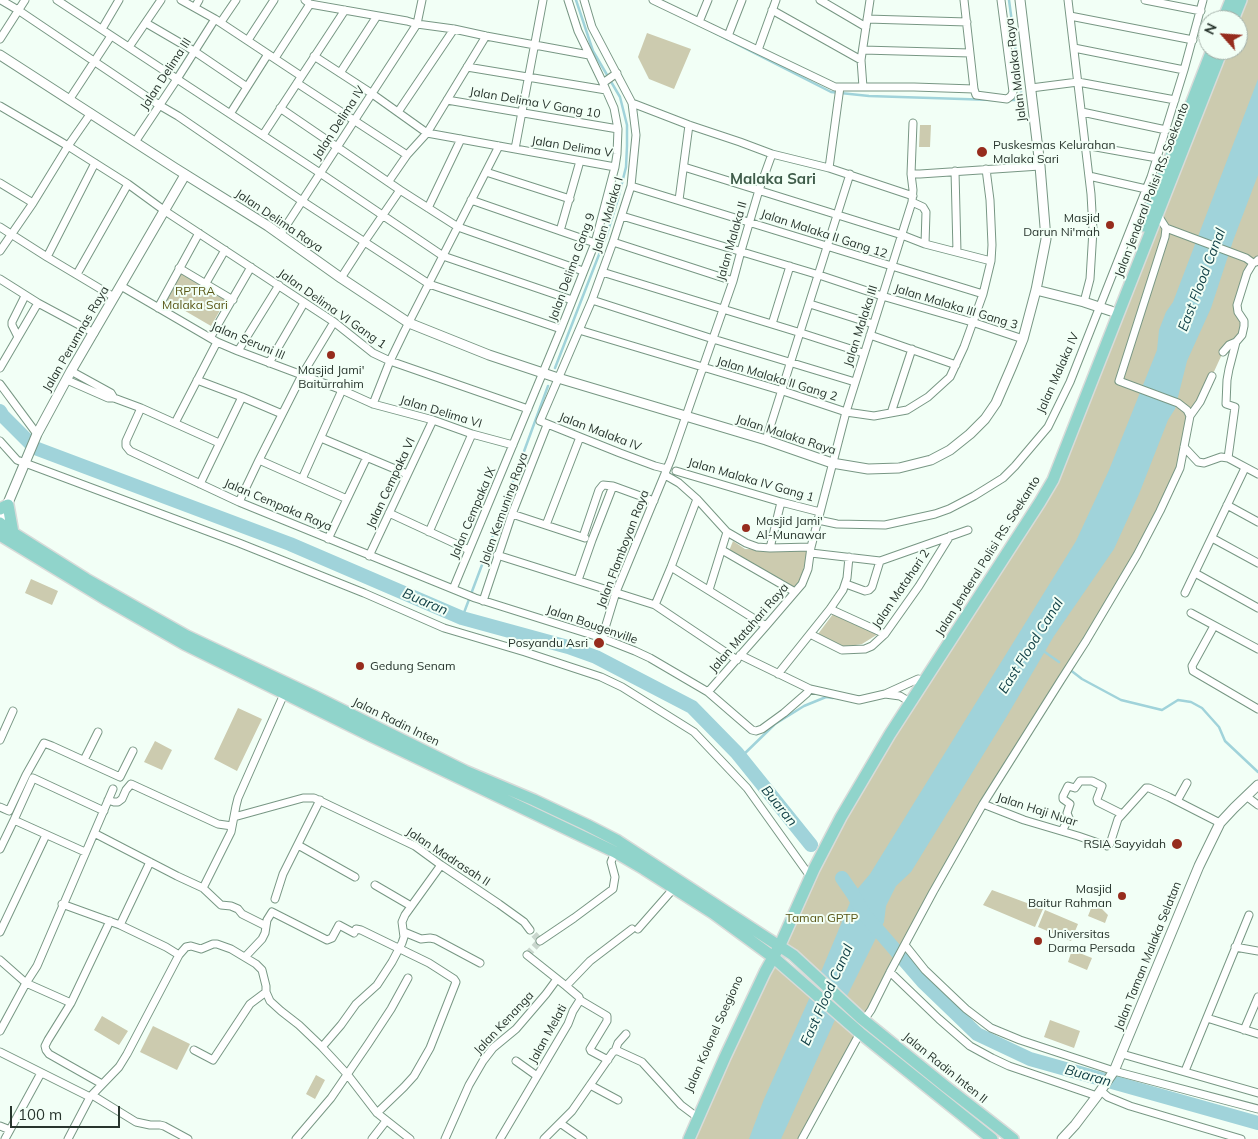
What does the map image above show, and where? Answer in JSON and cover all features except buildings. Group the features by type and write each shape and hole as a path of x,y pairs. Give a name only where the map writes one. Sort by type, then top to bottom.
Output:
{"main road":[{"name":"Jalan Jenderal Polisi RS. Soekanto","path":"830,831 1043,482 1106,309 1208,60"},
{"name":"Jalan Jenderal Polisi RS. Soekanto","path":"776,943 810,868 893,719 902,698 918,685 1040,502 1052,480 1218,60"},
{"path":"4,507 6,538"},
{"name":"Jalan Radin Inten","path":"0,523 6,538 107,600 184,644 284,694 534,800 587,824 618,841 790,952 860,1024"},
{"name":"Jalan Radin Inten","path":"6,538 86,579 187,636 314,696 372,731 615,852 713,913 860,1024"},
{"name":"Jalan Jenderal Polisi RS. Soekanto","path":"776,943 786,928 810,868"},
{"path":"786,928 790,952"},
{"name":"Jalan Kolonel Soegiono","path":"682,1139 727,1036 774,958 776,943"},
{"name":"Jalan Kolonel Soegiono","path":"689,1139 764,972 777,965 774,958"},
{"path":"860,1024 992,1139"},
{"name":"Jalan Radin Inten II","path":"860,1024 1013,1139"}],"street":[{"path":"0,0 18,10 429,284 561,330"},
{"path":"0,39 25,0"},
{"path":"57,0 443,256 572,300"},
{"path":"129,47 161,0"},
{"path":"181,0 218,20 301,76"},
{"path":"195,7 199,0"},
{"name":"Jalan Delima III","path":"135,142 194,51 236,0"},
{"path":"248,40 274,0"},
{"path":"418,24 422,0"},
{"path":"515,149 543,0"},
{"name":"Jalan Delima V","path":"427,133 615,167 618,129 614,108 606,85 578,31 568,0"},
{"name":"Jalan Malaka I","path":"558,378 592,300 622,216 631,186 636,135 632,103 592,27 584,0"},
{"path":"653,0 840,91 862,87 914,87 976,93 1008,99 1013,92 1001,0"},
{"path":"672,9 675,0"},
{"path":"700,22 708,0"},
{"path":"728,36 742,0"},
{"path":"758,50 776,0"},
{"path":"820,0 866,27"},
{"path":"862,87 861,60 870,0"},
{"path":"964,0 976,93"},
{"name":"Jalan Malaka Raya","path":"558,378 766,440 832,463 868,469 899,468 931,460 950,450 970,434 992,410 1023,339 1036,290 1046,239 1040,166 1020,0"},
{"path":"1068,0 1089,176 1093,230 1090,279 1084,302"},
{"path":"1145,0 1198,10"},
{"path":"102,30 116,1"},
{"path":"230,114 308,2 589,55"},
{"path":"263,136 344,10"},
{"path":"772,10 861,60"},
{"path":"340,72 378,16"},
{"path":"1070,16 1193,40"},
{"path":"867,19 966,22"},
{"path":"146,22 194,51 247,87"},
{"name":"Jalan Malaka IV","path":"818,520 837,524 874,526 905,521 949,509 1003,478 1050,424 1106,309 1166,130 1198,22"},
{"name":"Jalan Delima IV","path":"280,235 371,93 418,24"},
{"path":"398,112 454,29"},
{"path":"69,100 111,36"},
{"path":"388,181 407,155 427,133 486,36"},
{"path":"1074,48 1184,70"},
{"path":"862,50 970,53"},
{"name":"Jalan Delima Raya","path":"0,55 280,235 409,323 489,355 558,378"},
{"path":"314,56 371,93 427,133"},
{"path":"467,67 528,78 606,85 616,73"},
{"path":"1031,88 1078,82 1175,100"},
{"path":"297,83 407,155"},
{"path":"829,168 840,91"},
{"name":"Jalan Delima V Gang 10","path":"447,100 618,129"},
{"path":"632,103 772,154 850,174 912,199 926,212 925,244"},
{"name":"Jalan Delima VI Gang 1","path":"0,106 128,184 165,211 334,322 373,353 528,409"},
{"path":"280,108 458,227 583,271"},
{"path":"1082,112 1166,130"},
{"path":"0,251 90,113"},
{"name":"Jalan Malaka III","path":"832,463 863,353 892,267 912,199 913,123"},
{"path":"679,200 690,125"},
{"path":"428,208 461,139"},
{"path":"1085,145 1157,158"},
{"path":"373,404 390,360 499,146"},
{"name":"Jalan Malaka II","path":"686,417 733,281 749,222 772,154"},
{"path":"560,231 580,161"},
{"path":"46,257 95,164"},
{"path":"911,174 1040,166"},
{"name":"Jalan Delima Gang 9","path":"543,373 595,243 615,167"},
{"path":"684,167 838,214 925,244 991,261"},
{"name":"Jalan Malaka II Gang 2","path":"579,330 783,391 846,412 874,416 907,410 928,397 950,377 964,347 983,294 991,261 992,230 986,169"},
{"path":"955,171 957,252"},
{"path":"486,172 570,199"},
{"path":"766,440 850,174"},
{"name":"Jalan Perumnas Raya","path":"0,523 4,507 36,436 185,175"},
{"path":"1089,176 1146,189"},
{"path":"0,183 33,203"},
{"path":"77,274 128,184"},
{"name":"Jalan Malaka II Gang 12","path":"631,186 983,294"},
{"path":"341,278 364,241 400,190"},
{"path":"471,200 595,243"},
{"path":"1157,214 1166,228 1165,237 1119,381 1178,403 1187,410 1190,416"},
{"name":"Jalan Malaka III Gang 3","path":"622,216 1023,339"},
{"path":"0,227 114,297"},
{"path":"1151,230 1166,228 1256,261 1247,273 1237,305 1238,312 1244,321 1244,326 1242,335 1236,342 1228,369 1226,404 1235,407 1228,458"},
{"path":"158,308 199,233"},
{"path":"613,242 733,281"},
{"path":"206,283 225,250"},
{"path":"772,324 790,266"},
{"path":"175,423 197,380 233,300 251,267"},
{"path":"179,268 233,300"},
{"path":"602,272 863,353"},
{"path":"0,279 38,303 94,333"},
{"path":"238,351 279,285"},
{"name":"Jalan Seruni III","path":"121,286 214,340 373,404"},
{"path":"1036,290 1106,309"},
{"path":"18,337 12,322 26,296"},
{"path":"592,300 855,382"},
{"path":"270,363 304,302"},
{"path":"0,368 38,303"},
{"path":"810,304 873,324"},
{"path":"239,502 302,376 334,322"},
{"path":"870,335 956,365"},
{"path":"1222,352 1229,345 1236,342"},
{"path":"891,413 912,349"},
{"path":"72,371 111,392 114,398"},
{"path":"513,446 543,373"},
{"path":"802,1139 860,1024 871,1010 933,892 983,804 1086,641 1137,555 1180,468 1190,416 1200,402 1212,376"},
{"name":"Jalan Malaka IV","path":"558,378 540,420 541,422 666,472 697,499 727,532 746,543 757,547 811,550 880,561"},
{"path":"67,380 108,398 114,398 141,408 219,442"},
{"path":"197,380 282,414"},
{"path":"0,384 36,436"},
{"path":"302,479 342,390"},
{"path":"200,484 242,397"},
{"name":"Jalan Delima VI","path":"373,404 433,420 513,446"},
{"name":"Jalan Cempaka Raya","path":"141,408 126,441 126,446 130,450 239,502 463,593"},
{"name":"Jalan Malaka IV Gang 1","path":"666,472 686,417"},
{"name":"Jalan Cempaka VI","path":"369,556 433,420"},
{"name":"Jalan Kemuning Raya","path":"479,600 547,425"},
{"path":"429,532 472,434"},
{"path":"546,525 580,437"},
{"path":"321,438 407,474"},
{"path":"0,441 17,460 26,460 248,547 364,593 444,628 601,677 622,687 694,732 747,788 810,868"},
{"name":"Jalan Cempaka IX","path":"453,589 513,446"},
{"path":"1184,446 1198,462 1204,463 1228,458 1258,474"},
{"path":"328,539 367,457"},
{"path":"259,460 347,498"},
{"path":"811,550 832,463"},
{"path":"1185,592 1245,468"},
{"name":"Jalan Malaka IV Gang 1","path":"676,471 820,512"},
{"name":"Jalan Flamboyan Raya","path":"602,638 616,592 666,472"},
{"path":"583,537 599,490 603,485 613,486 654,501"},
{"path":"578,580 613,486"},
{"path":"655,605 697,499"},
{"path":"770,548 781,502"},
{"path":"1227,505 1258,522"},
{"path":"389,513 469,550"},
{"path":"512,514 592,540"},
{"path":"846,584 865,591 869,590 872,587 880,561 968,530"},
{"path":"709,590 727,532"},
{"name":"Jalan Matahari 2","path":"810,634 839,650 845,651 872,646 885,634 919,586 950,536"},
{"path":"1212,538 1258,563"},
{"path":"722,550 795,592"},
{"name":"Jalan Matahari Raya","path":"708,692 795,592 805,578 811,550"},
{"path":"497,555 655,605 738,657 810,689 859,700 885,694 907,684 918,685"},
{"path":"778,674 830,609 846,584 849,557"},
{"path":"671,567 766,626"},
{"path":"1195,573 1258,608"},
{"name":"Jalan Bougenville","path":"463,593 479,600 602,638 650,658 708,692 748,727 756,731 762,729 784,713 807,694 810,689"},
{"path":"830,609 885,634"},
{"path":"1191,613 1258,650"},
{"path":"1214,626 1192,666 1193,671 1258,709"},
{"path":"885,694 902,698 907,684"},
{"path":"203,888 228,840 238,798 284,694"},
{"path":"0,740 13,711"},
{"path":"84,760 98,732"},
{"path":"0,807 9,811 44,744 120,777 133,751"},
{"path":"0,849 33,778 104,811"},
{"path":"1062,831 1069,818 1067,813 1070,804 1063,799 1068,786 1075,788 1080,781 1090,781 1101,785 1102,788 1097,801 1122,814"},
{"path":"1177,801 1187,783"},
{"path":"108,800 118,802 131,784 218,824 232,826"},
{"name":"Jalan Taman Malaka Selatan","path":"1062,1139 1100,1092 1122,1054 1199,866 1220,823 1257,785"},
{"name":"Jalan Haji Nuar","path":"983,804 1024,820 1108,846 1122,814 1146,788 1177,801 1220,823"},
{"path":"0,1031 37,966 113,789"},
{"path":"1246,796 1258,805"},
{"name":"Jalan Madrasah II","path":"234,817 303,798 320,800 415,846 524,922 530,930"},
{"path":"275,899 283,874 320,800"},
{"path":"14,820 86,852"},
{"path":"94,833 203,888 221,905 230,906 266,926"},
{"path":"0,932 46,835"},
{"path":"298,844 356,877"},
{"path":"540,941 574,918 612,888 615,877 611,862 615,852"},
{"path":"120,925 150,862"},
{"path":"322,1047 356,1004 377,985 402,943 404,932 403,919 441,865"},
{"path":"374,885 411,906"},
{"path":"566,986 590,961 635,929 674,888"},
{"path":"62,904 120,925 179,955"},
{"path":"245,957 262,939 270,913 272,912 328,940 332,938 340,925 354,933 356,929 361,930 429,963 454,979 456,982 430,1048 414,1076 376,1113"},
{"path":"1184,1072 1248,915"},
{"path":"102,1084 49,1054 46,1050 46,1042 71,1003 110,921"},
{"path":"404,932 421,939 430,938 437,940 480,963"},
{"path":"68,1139 91,1096 118,1067 126,1054 179,955 186,947 190,946 201,949 213,944 231,949 256,964 262,970 266,992 270,1001 322,1047 347,1074 376,1113 410,1139"},
{"path":"1235,947 1258,951"},
{"path":"904,948 946,990 991,1028 1112,1074 1258,1109"},
{"name":"Jalan Melati","path":"500,1139 568,1024 580,1000 579,997 527,955"},
{"path":"0,960 26,983 71,1003"},
{"path":"892,969 939,1019 970,1046 992,1058 1009,1066 1100,1092 1130,1106 1241,1139"},
{"path":"296,1139 331,1098 391,1008 408,978"},
{"name":"Jalan Kenanga","path":"445,1139 469,1085 492,1048 516,1029 557,979"},
{"path":"194,1050 213,1060 250,1004 266,992"},
{"path":"1244,1030 1258,997"},
{"path":"580,1000 593,1006 608,1018 590,1049 608,1060"},
{"path":"1207,1018 1258,1034"},
{"path":"544,1139 572,1111 616,1051 618,1043 626,1034"},
{"path":"616,1051 642,1062 681,1105 693,1114"},
{"path":"0,1052 91,1096 136,1122 164,1126 188,1139"},
{"path":"1122,1054 1258,1093"},
{"path":"516,1061 537,1076"},
{"path":"5,1139 41,1073"},
{"path":"590,1085 618,1100"},
{"path":"372,1139 386,1121"},
{"path":"560,1123 583,1139"},
{"path":"0,1126 10,1130"}],"green space":[{"name":"Taman GPTP","path":"1241,0 1258,0 1258,260 1253,263 1237,305 1244,321 1242,335 1223,352 1190,416 1182,459 1137,555 983,804 864,1020 789,952 787,942 841,817 1040,502 1218,60 1248,60 1248,10 1240,10"},
{"path":"647,33 691,49 674,89 649,79 638,57"},
{"path":"920,125 931,125 930,147 919,147"},
{"name":"RPTRA Malaka Sari","path":"180,270 227,298 211,326 163,298"},
{"path":"733,541 745,549 808,551 800,583 795,589 729,551"},
{"path":"31,579 58,591 52,605 25,593"},
{"path":"833,614 878,634 862,644 843,647 818,634"},
{"path":"238,708 262,719 237,771 214,759"},
{"path":"155,741 172,750 162,770 144,762"},
{"path":"992,890 1043,909 1035,927 983,905"},
{"path":"1094,901 1108,915 1105,923 1088,916"},
{"path":"1045,910 1078,924 1071,941 1038,927"},
{"path":"1072,950 1092,958 1087,970 1068,962"},
{"path":"773,957 860,1033 802,1139 689,1139"},
{"path":"102,1016 128,1031 119,1045 94,1030"},
{"path":"1050,1020 1080,1031 1074,1048 1044,1037"},
{"path":"153,1026 190,1044 177,1070 140,1052"},
{"path":"316,1075 325,1080 315,1099 306,1094"}],"water":[{"name":"East Flood Canal","path":"1258,79 1258,175 1233,241 1211,308 1187,361 1175,409 1168,420 1139,494 1114,549 1054,636 911,872 896,886 886,906 884,922 834,1022 781,1139 749,1139 764,1099 854,893 870,874 1076,541 1109,470 1157,350 1159,330 1166,312 1173,302"}],"waterway":[{"path":"555,368 607,234 626,167 627,125 620,97 593,51 576,0"},
{"path":"1009,0 1021,97 1017,100 1009,100"},
{"path":"709,30 831,92 869,96 993,100"},
{"path":"462,618 548,386"},
{"name":"Buaran","path":"0,411 35,448 290,544 462,618 568,647 596,657 692,707 737,753 811,845"},
{"name":"East Flood Canal","path":"1042,650 1059,662"},
{"path":"1069,669 1082,679 1121,700 1162,710 1178,700 1191,702 1202,708 1219,727 1225,741 1258,772"},
{"path":"740,758 775,724 804,706 826,697 833,698"},
{"name":"Buaran","path":"842,878 864,914 923,982 977,1034 1030,1059 1258,1123"}],"tunnel":[{"path":"527,955 540,941 530,930"}],"place":[{"name":"Puskesmas Kelurahan Malaka Sari","path":"982,152"},
{"name":"Masjid Darun Ni'mah","path":"1110,225"},
{"name":"Masjid Jami' Baiturrahim","path":"331,355"},
{"name":"Masjid Jami' Al-Munawar","path":"746,528"},
{"name":"Posyandu Asri","path":"599,643"},
{"name":"Gedung Senam","path":"360,666"},
{"name":"RSIA Sayyidah","path":"1177,844"},
{"name":"Masjid Baitur Rahman","path":"1122,896"},
{"name":"Universitas Darma Persada","path":"1038,941"}],"district":[{"name":"Malaka Sari","path":"773,179"}]}
